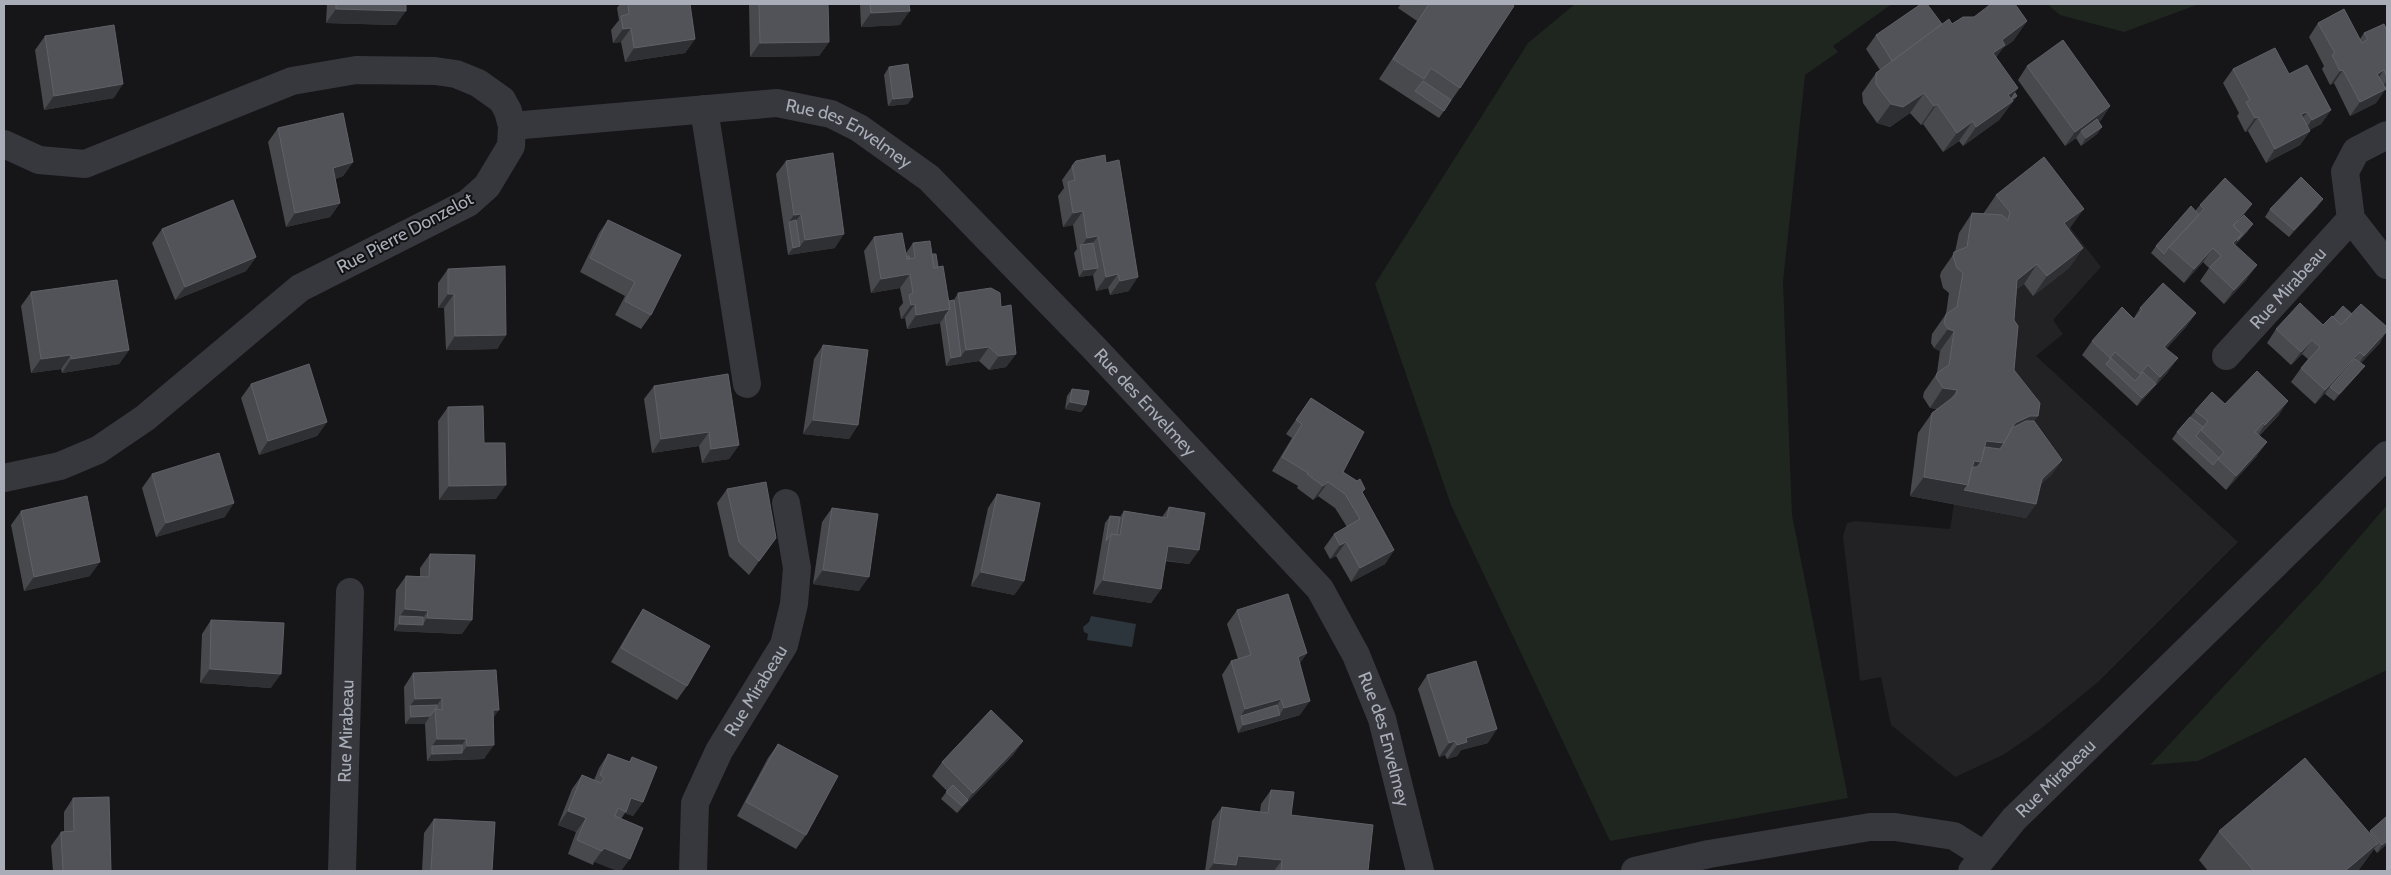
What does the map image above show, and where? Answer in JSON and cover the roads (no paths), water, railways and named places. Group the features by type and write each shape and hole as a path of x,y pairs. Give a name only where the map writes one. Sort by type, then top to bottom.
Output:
{"street":[{"name":"Rue Pierre Donzelot","path":"4,144 40,160 86,164 292,81 356,70 435,71 456,74 478,83 502,100 508,111 512,126 511,146 487,186 468,203 300,288 146,418 98,450 60,466 4,478"},
{"name":"Rue des Envelmey","path":"512,126 777,103 831,114 879,140 929,178 1130,386 1320,589 1356,655 1382,719 1420,871"},
{"path":"704,109 747,384"},
{"path":"2387,135 2356,151 2345,172 2351,219 2387,264"},
{"name":"Rue Mirabeau","path":"2226,356 2351,219"},
{"name":"Rue Mirabeau","path":"1635,871 1709,854 1870,827 1894,827 1954,836 1978,863 2014,819 2387,455"},
{"name":"Rue Mirabeau","path":"693,871 695,804 719,751 784,645 794,604 797,568 786,503"},
{"name":"Rue Mirabeau","path":"342,871 350,592"}]}
